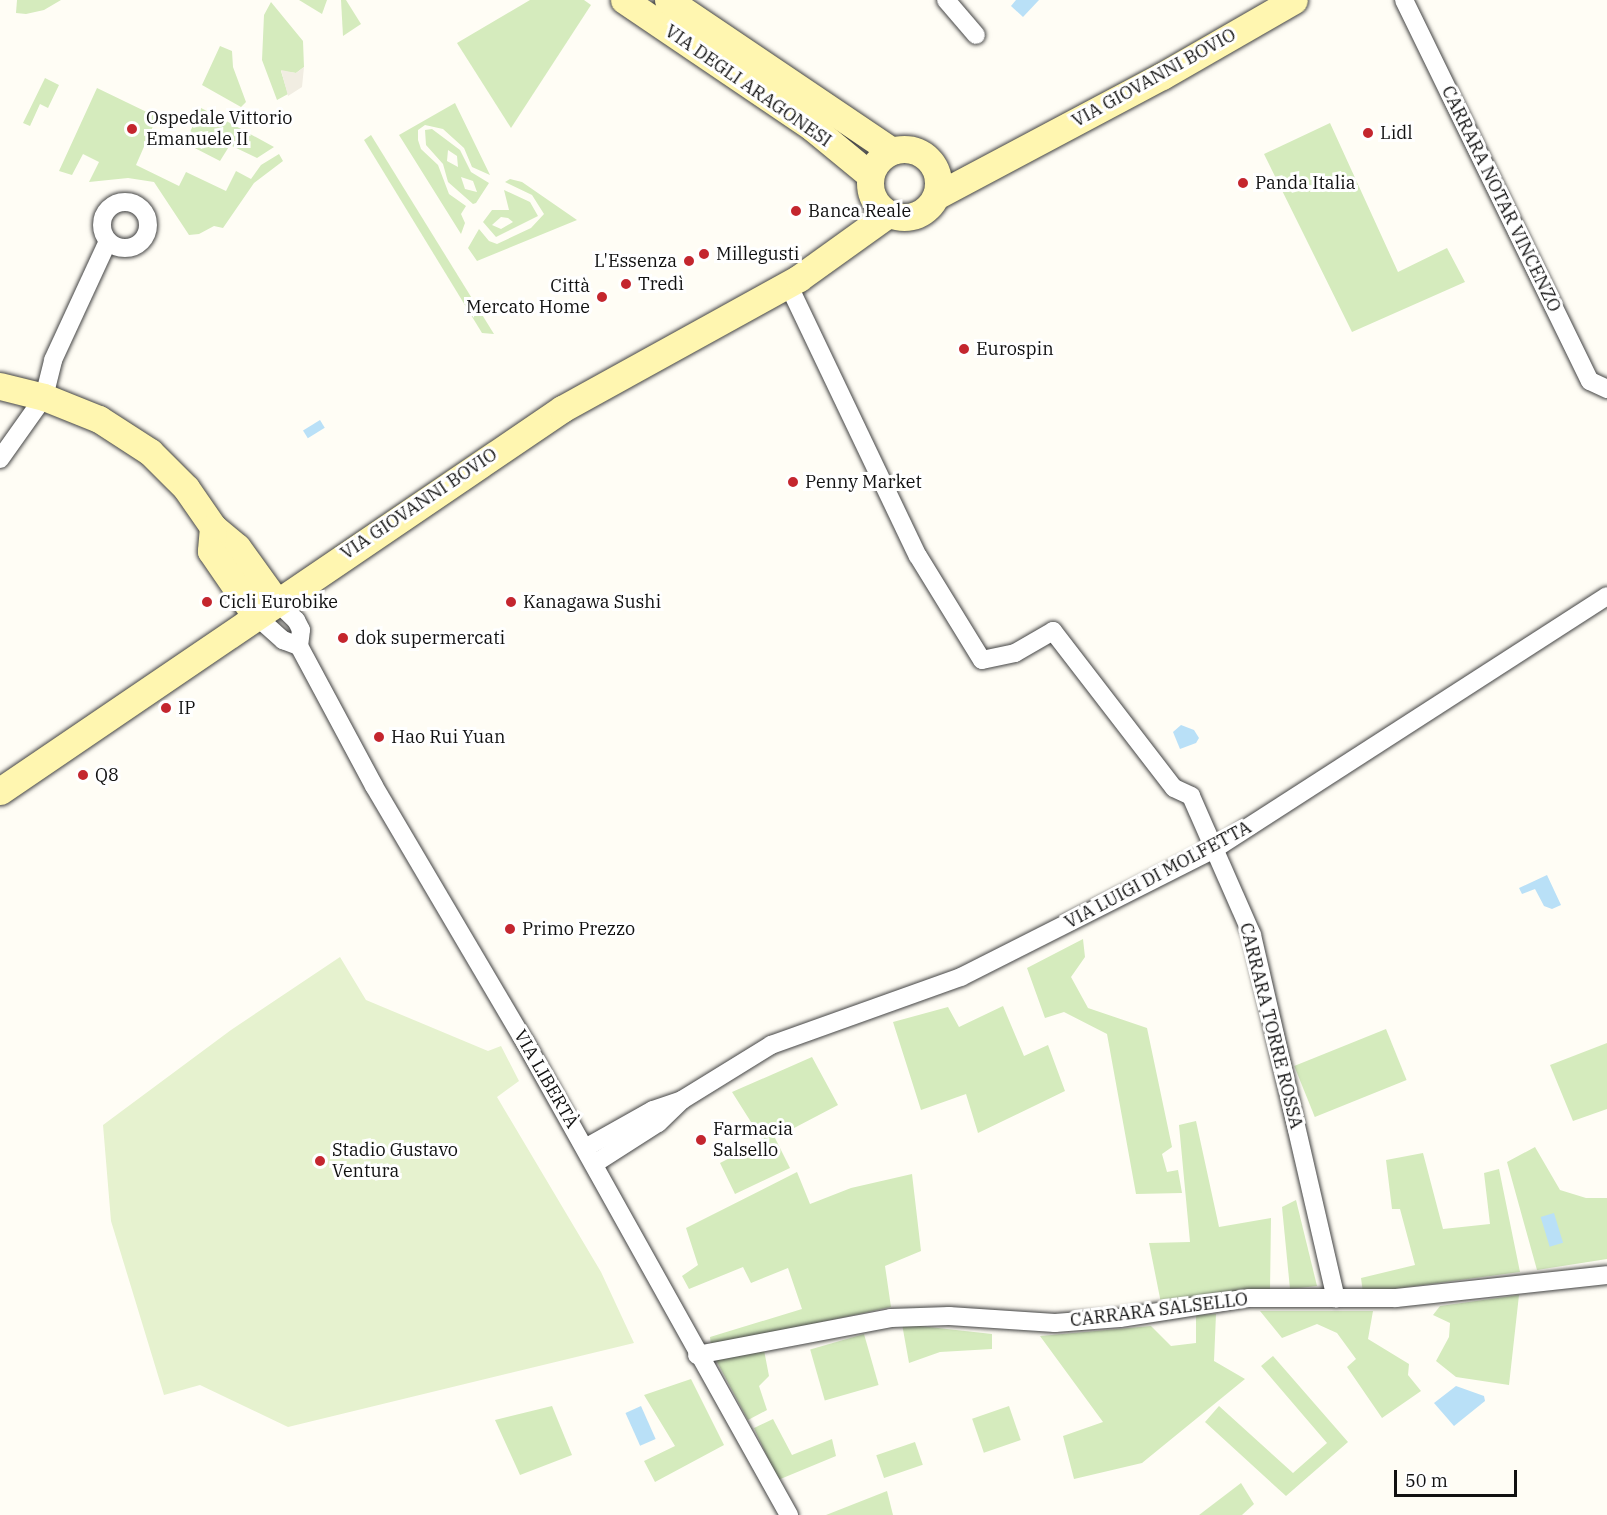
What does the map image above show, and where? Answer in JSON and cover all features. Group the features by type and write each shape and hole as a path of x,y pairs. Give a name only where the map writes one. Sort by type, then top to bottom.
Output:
{"street":[{"name":"VIA DEGLI ARAGONESI","path":"624,0 813,128 877,196"},
{"name":"VIA DEGLI ARAGONESI","path":"668,0 892,151"},
{"path":"946,0 976,36"},
{"name":"VIA GIOVANNI BOVIO","path":"877,196 910,217 930,206 936,196 1012,153 1161,76 1294,0"},
{"name":"CARRARA NOTAR VINCENZO","path":"1404,0 1590,381 1607,389"},
{"name":"VIA GIOVANNI BOVIO","path":"0,791 266,608 562,409 793,281 853,241 877,196 875,165 892,151"},
{"path":"892,151 915,151 933,166 938,180 936,196"},
{"name":"VIA GIOVANNI BOVIO","path":"933,166 1012,153"},
{"path":"0,459 44,397 53,360 108,241"},
{"name":"CARRARA TORRE ROSSA","path":"793,281 918,556 982,660 1015,653 1053,631 1174,788 1191,796 1216,848 1252,935 1336,1298"},
{"path":"0,386 44,397 99,419 150,452 186,488 213,527 211,551 266,608 283,639 299,646"},
{"name":"VIA LUIGI DI MOLFETTA","path":"589,1156 658,1123 682,1100 771,1045 961,977 1216,848 1607,596"},
{"name":"VIA LIBERTÀ","path":"266,608 296,620 301,630 299,646 374,786 589,1156 697,1355 789,1515"},
{"name":"CARRARA SALSELLO","path":"697,1355 891,1318 949,1316 1055,1323 1120,1318 1249,1298 1396,1298 1588,1277 1607,1277"}],"green space":[{"path":"17,0 61,0 44,10 26,14 16,13"},
{"path":"299,0 327,0 322,14"},
{"path":"341,0 346,0 361,24 343,36"},
{"path":"530,0 584,0 591,5 511,128 457,43"},
{"path":"271,2 303,41 304,67 296,73 281,71 288,94 277,100 262,60 264,15"},
{"path":"220,46 232,51 233,67 246,102 241,107 202,85"},
{"path":"45,78 59,85 48,108 40,104 30,126 23,123"},
{"path":"97,88 157,117 136,165 179,186 186,172 226,191 236,171 251,179 261,165 279,154 283,161 254,183 223,228 214,226 199,234 189,235 154,182 128,178 89,182 99,162 83,154 72,175 59,171"},
{"path":"455,103 490,175 472,167 464,148 443,129 425,125 418,130 418,140 421,149 438,165 449,194 466,206 461,214 465,223 461,234 399,135"},
{"path":"201,108 274,147 257,158 230,145 220,161 185,143"},
{"path":"1330,123 1398,272 1447,248 1465,282 1352,332 1264,154"},
{"path":"432,129 460,150 471,172 489,183 476,203 473,204 448,182 443,164 426,145 425,130","holes":["448,150 457,156 458,167 447,161","461,177 473,181 477,192 465,189"]},
{"path":"371,135 494,334 482,333 364,140"},
{"path":"510,179 522,182 577,220 477,261 468,248 479,229 489,241 497,244 531,228 544,214 532,195 505,182"},
{"path":"504,190 530,202 538,216 496,237 483,222 492,210 509,210","holes":["501,217 513,222 501,229 492,225"]},
{"path":"1083,939 1085,957 1071,977 1088,1008 1147,1028 1172,1147 1162,1154 1167,1172 1178,1170 1182,1193 1136,1194 1107,1034 1064,1012 1045,1018 1027,968"},
{"name":"Stadio Gustavo Ventura","path":"340,957 366,1000 488,1051 501,1046 519,1081 497,1097 601,1272 634,1343 288,1427 200,1385 164,1395 111,1221 103,1125 231,1030"},
{"path":"1003,1006 1024,1056 1048,1045 1065,1091 978,1133 966,1094 921,1110 893,1022 948,1007 959,1027"},
{"path":"1386,1029 1407,1080 1315,1117 1294,1066"},
{"path":"1607,1043 1607,1109 1573,1121 1550,1065"},
{"path":"812,1057 838,1105 775,1138 790,1168 735,1194 720,1163 763,1141 732,1092"},
{"path":"1196,1121 1219,1227 1271,1218 1270,1291 1161,1303 1149,1243 1190,1242 1179,1125"},
{"path":"1535,1147 1560,1190 1586,1198 1607,1198 1607,1259 1537,1270 1507,1162"},
{"path":"1423,1153 1443,1229 1490,1224 1484,1173 1499,1169 1520,1272 1363,1293 1361,1278 1415,1265 1400,1209 1392,1209 1386,1160"},
{"path":"797,1172 810,1204 851,1188 912,1174 921,1251 885,1266 891,1307 711,1346 710,1337 802,1309 788,1268 751,1283 743,1267 689,1289 682,1276 698,1265 686,1228"},
{"path":"1296,1200 1317,1286 1290,1289 1282,1207"},
{"path":"1519,1295 1509,1385 1456,1377 1436,1361 1449,1337 1450,1323 1433,1315 1440,1306"},
{"path":"1260,1311 1373,1311 1368,1339 1409,1364 1408,1375 1421,1391 1382,1418 1347,1367 1356,1359 1337,1333 1317,1324 1282,1338"},
{"path":"1216,1314 1214,1361 1245,1379 1142,1463 1074,1479 1063,1436 1103,1422 1040,1336 1151,1326 1171,1346 1196,1343 1196,1315"},
{"path":"902,1324 992,1334 992,1349 940,1352 909,1363"},
{"path":"864,1334 879,1385 825,1400 810,1349"},
{"path":"764,1350 769,1376 759,1386 767,1410 748,1420 716,1360"},
{"path":"1273,1356 1348,1442 1286,1496 1205,1422 1219,1406 1293,1473 1327,1443 1261,1366"},
{"path":"691,1379 724,1445 655,1482 644,1461 675,1446 644,1395"},
{"path":"552,1406 572,1455 520,1475 495,1420"},
{"path":"1009,1406 1021,1440 984,1453 972,1419"},
{"path":"773,1419 792,1455 832,1439 836,1456 778,1480 754,1428"},
{"path":"915,1442 923,1465 884,1478 876,1455"},
{"path":"1241,1483 1254,1504 1242,1515 1199,1515"},
{"path":"887,1491 893,1515 826,1515"}],"shaded area":[{"path":"304,67 302,87 288,96 281,70 296,73"}],"water":[{"path":"1016,0 1039,0 1023,17 1011,6"},
{"path":"320,420 325,428 308,438 303,431"},
{"path":"1181,725 1194,730 1199,738 1196,743 1180,749 1173,732"},
{"path":"1547,875 1561,905 1552,909 1544,906 1535,889 1522,894 1519,888"},
{"path":"1554,1213 1563,1243 1550,1247 1541,1217"},
{"path":"1456,1386 1484,1396 1485,1401 1454,1426 1434,1403"},
{"path":"641,1406 656,1439 640,1446 625,1413"}],"place":[{"name":"Ospedale Vittorio Emanuele II","path":"132,129"},
{"name":"Lidl","path":"1368,133"},
{"name":"Panda Italia","path":"1243,183"},
{"name":"Banca Reale","path":"796,211"},
{"name":"Millegusti","path":"704,254"},
{"name":"L'Essenza","path":"689,261"},
{"name":"Tredì","path":"626,284"},
{"name":"Città Mercato Home","path":"602,297"},
{"name":"Eurospin","path":"964,349"},
{"name":"Penny Market","path":"793,482"},
{"name":"Cicli Eurobike","path":"207,602"},
{"name":"Kanagawa Sushi","path":"511,602"},
{"name":"dok supermercati","path":"343,638"},
{"name":"IP","path":"166,708"},
{"name":"Hao Rui Yuan","path":"379,737"},
{"name":"Q8","path":"83,775"},
{"name":"Primo Prezzo","path":"510,929"},
{"name":"Farmacia Salsello","path":"701,1140"},
{"name":"Stadio Gustavo Ventura","path":"320,1161"}]}
